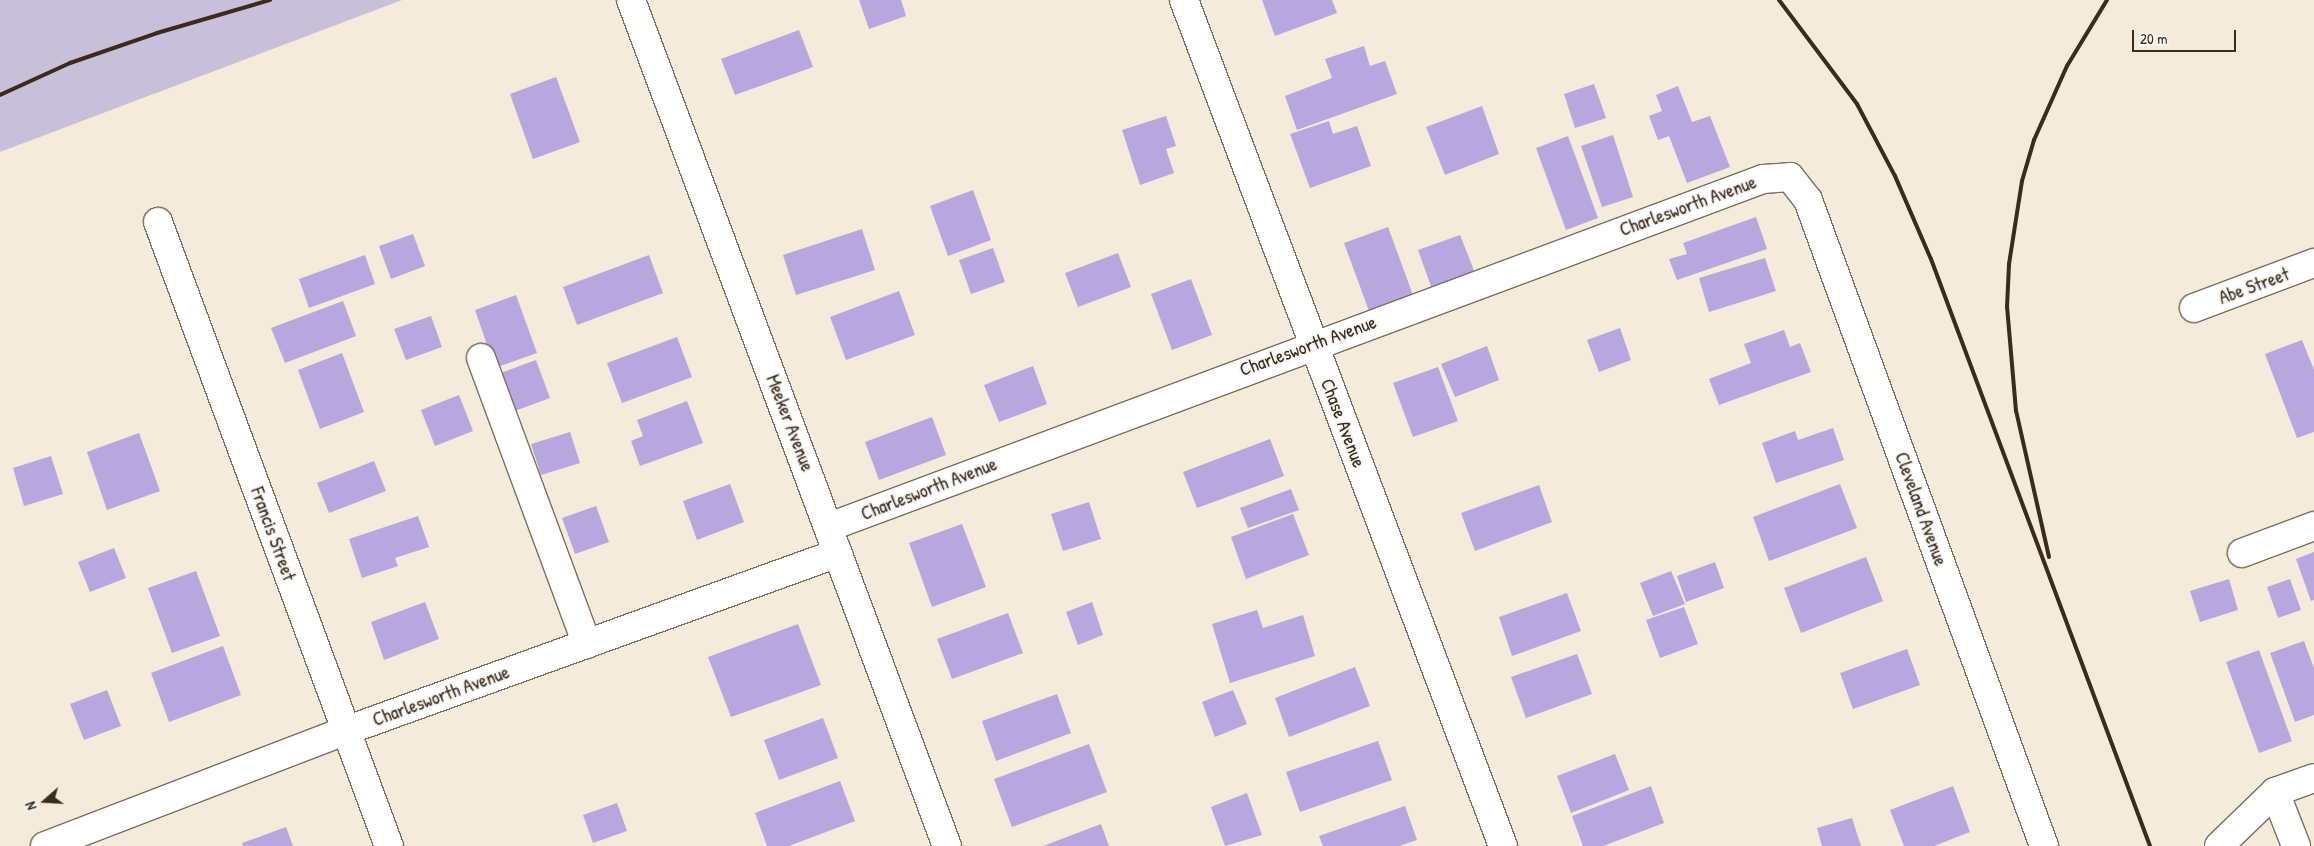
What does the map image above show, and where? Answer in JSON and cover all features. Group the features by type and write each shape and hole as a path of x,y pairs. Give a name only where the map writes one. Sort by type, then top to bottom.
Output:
{"street":[{"name":"Meeker Avenue","path":"631,0 947,846"},
{"name":"Chase Avenue","path":"1184,0 1312,344 1503,846"},
{"name":"Charlesworth Avenue","path":"829,527 1312,344 1763,179 1790,177"},
{"name":"Cleveland Avenue","path":"1790,177 1808,200 2044,846"},
{"name":"Francis Street","path":"158,222 388,846"},
{"name":"Abe Street","path":"2194,308 2314,263"},
{"path":"481,358 587,644"},
{"path":"2242,553 2314,526"},
{"name":"Charlesworth Avenue","path":"45,846 345,731 838,554"},
{"path":"2219,846 2275,792 2314,778"},
{"path":"2275,792 2296,846"}],"shaded area":[{"path":"0,0 402,0 0,152"}],"building":[{"path":"859,0 901,0 906,16 869,29"},
{"path":"1262,0 1332,0 1337,13 1275,36"},
{"path":"799,30 813,67 735,95 721,59"},
{"path":"1364,46 1370,66 1385,61 1397,94 1297,130 1285,96 1332,78 1325,59"},
{"path":"556,77 580,142 533,159 510,94"},
{"path":"1594,84 1606,118 1575,128 1564,94"},
{"path":"1678,86 1692,122 1710,116 1730,167 1687,183 1669,136 1658,140 1649,116 1662,111 1656,95"},
{"path":"1482,106 1499,154 1445,175 1426,127"},
{"path":"1166,116 1176,146 1166,149 1174,173 1140,185 1122,130"},
{"path":"1329,121 1333,134 1357,126 1371,166 1310,188 1290,134"},
{"path":"1613,135 1633,197 1602,207 1581,146"},
{"path":"1568,136 1598,218 1566,230 1536,148"},
{"path":"973,190 991,240 948,256 930,206"},
{"path":"1756,217 1767,249 1677,280 1669,259 1687,254 1683,243"},
{"path":"1388,227 1413,295 1369,311 1344,243"},
{"path":"862,229 875,270 796,295 783,255"},
{"path":"413,234 425,266 391,279 379,246"},
{"path":"1460,235 1475,273 1432,289 1418,250"},
{"path":"993,248 1005,282 971,294 959,260"},
{"path":"1118,253 1131,287 1078,307 1065,273"},
{"path":"365,255 375,284 309,308 299,279"},
{"path":"649,255 663,293 577,325 563,287"},
{"path":"1765,258 1776,291 1709,312 1699,278"},
{"path":"1191,279 1212,335 1172,350 1151,294"},
{"path":"899,291 915,335 846,360 830,317"},
{"path":"516,295 537,353 495,368 475,310"},
{"path":"343,301 356,336 285,363 271,328"},
{"path":"431,316 442,347 406,360 394,329"},
{"path":"1620,328 1631,360 1599,372 1587,340"},
{"path":"1784,330 1790,347 1800,343 1811,372 1719,405 1709,379 1751,363 1744,344"},
{"path":"677,337 692,377 622,403 607,363"},
{"path":"2302,340 2314,370 2314,432 2297,438 2265,354"},
{"path":"1487,346 1499,380 1455,397 1441,364"},
{"path":"342,353 364,412 320,429 298,370"},
{"path":"536,360 550,398 512,412 498,374"},
{"path":"1033,366 1047,404 999,422 984,385"},
{"path":"1438,367 1458,421 1413,437 1393,383"},
{"path":"459,395 473,431 435,446 421,410"},
{"path":"687,401 703,443 640,466 631,441 643,436 637,420"},
{"path":"932,417 946,455 879,480 865,442"},
{"path":"1833,428 1844,460 1776,483 1762,443 1795,431 1798,440"},
{"path":"570,432 580,463 541,475 531,444"},
{"path":"139,433 160,491 107,510 87,452"},
{"path":"1270,439 1284,476 1197,508 1183,472"},
{"path":"51,456 63,494 24,506 13,468"},
{"path":"374,461 386,491 329,513 317,483"},
{"path":"730,484 744,522 697,540 683,501"},
{"path":"1840,484 1857,528 1769,561 1753,517"},
{"path":"1539,485 1552,522 1475,551 1461,513"},
{"path":"1291,489 1299,510 1248,528 1240,508"},
{"path":"1089,502 1101,539 1063,551 1051,514"},
{"path":"596,506 609,542 575,554 562,518"},
{"path":"1293,514 1309,555 1246,579 1231,537"},
{"path":"418,516 429,547 395,558 398,566 362,578 349,539"},
{"path":"962,524 986,587 932,607 909,543"},
{"path":"114,548 126,578 90,592 78,562"},
{"path":"2314,552 2314,600 2311,601 2296,559"},
{"path":"1866,557 1883,601 1801,633 1784,588"},
{"path":"1715,562 1724,588 1686,602 1677,576"},
{"path":"196,571 220,636 172,653 148,588"},
{"path":"1671,571 1685,604 1653,616 1640,583"},
{"path":"2229,579 2238,610 2200,622 2190,591"},
{"path":"2290,579 2301,610 2278,618 2267,587"},
{"path":"1567,593 1581,631 1512,656 1499,617"},
{"path":"425,602 439,639 384,660 371,622"},
{"path":"1092,602 1103,635 1078,645 1066,612"},
{"path":"1684,607 1698,644 1660,658 1646,620"},
{"path":"1257,610 1263,628 1303,615 1315,656 1230,683 1212,624"},
{"path":"1008,613 1023,653 952,679 937,639"},
{"path":"798,624 821,685 731,717 708,657"},
{"path":"2304,641 2314,668 2314,715 2295,722 2270,653"},
{"path":"223,646 241,695 169,722 151,673"},
{"path":"1907,649 1920,685 1853,709 1840,673"},
{"path":"2259,650 2292,741 2259,753 2226,662"},
{"path":"1577,654 1592,694 1526,718 1511,677"},
{"path":"1355,667 1370,706 1289,737 1275,698"},
{"path":"107,690 121,726 84,740 70,704"},
{"path":"1233,690 1247,724 1215,737 1202,702"},
{"path":"1057,694 1071,733 996,761 982,721"},
{"path":"823,718 838,758 779,780 764,740"},
{"path":"1378,741 1392,780 1300,812 1286,772"},
{"path":"1089,744 1107,792 1012,827 994,779"},
{"path":"1615,754 1629,790 1571,813 1557,776"},
{"path":"840,781 855,821 789,846 767,846 755,813"},
{"path":"1651,786 1664,823 1603,846 1583,846 1572,816"},
{"path":"1953,786 1970,832 1934,846 1904,846 1890,810"},
{"path":"1247,793 1262,835 1225,846 1211,807"},
{"path":"617,803 627,831 593,843 583,815"},
{"path":"1405,806 1417,840 1399,846 1323,846 1319,836"},
{"path":"1852,818 1861,846 1822,846 1817,828"},
{"path":"1101,824 1109,846 1043,846"},
{"path":"286,827 293,846 243,846 242,843"}],"railway":[{"path":"0,95 70,63 157,33 270,0"},
{"path":"1779,0 1857,104 1895,176 1931,259 2150,846"},
{"path":"2049,557 2016,411 2007,307 2009,264 2022,181 2034,140 2067,66 2107,0"}]}
